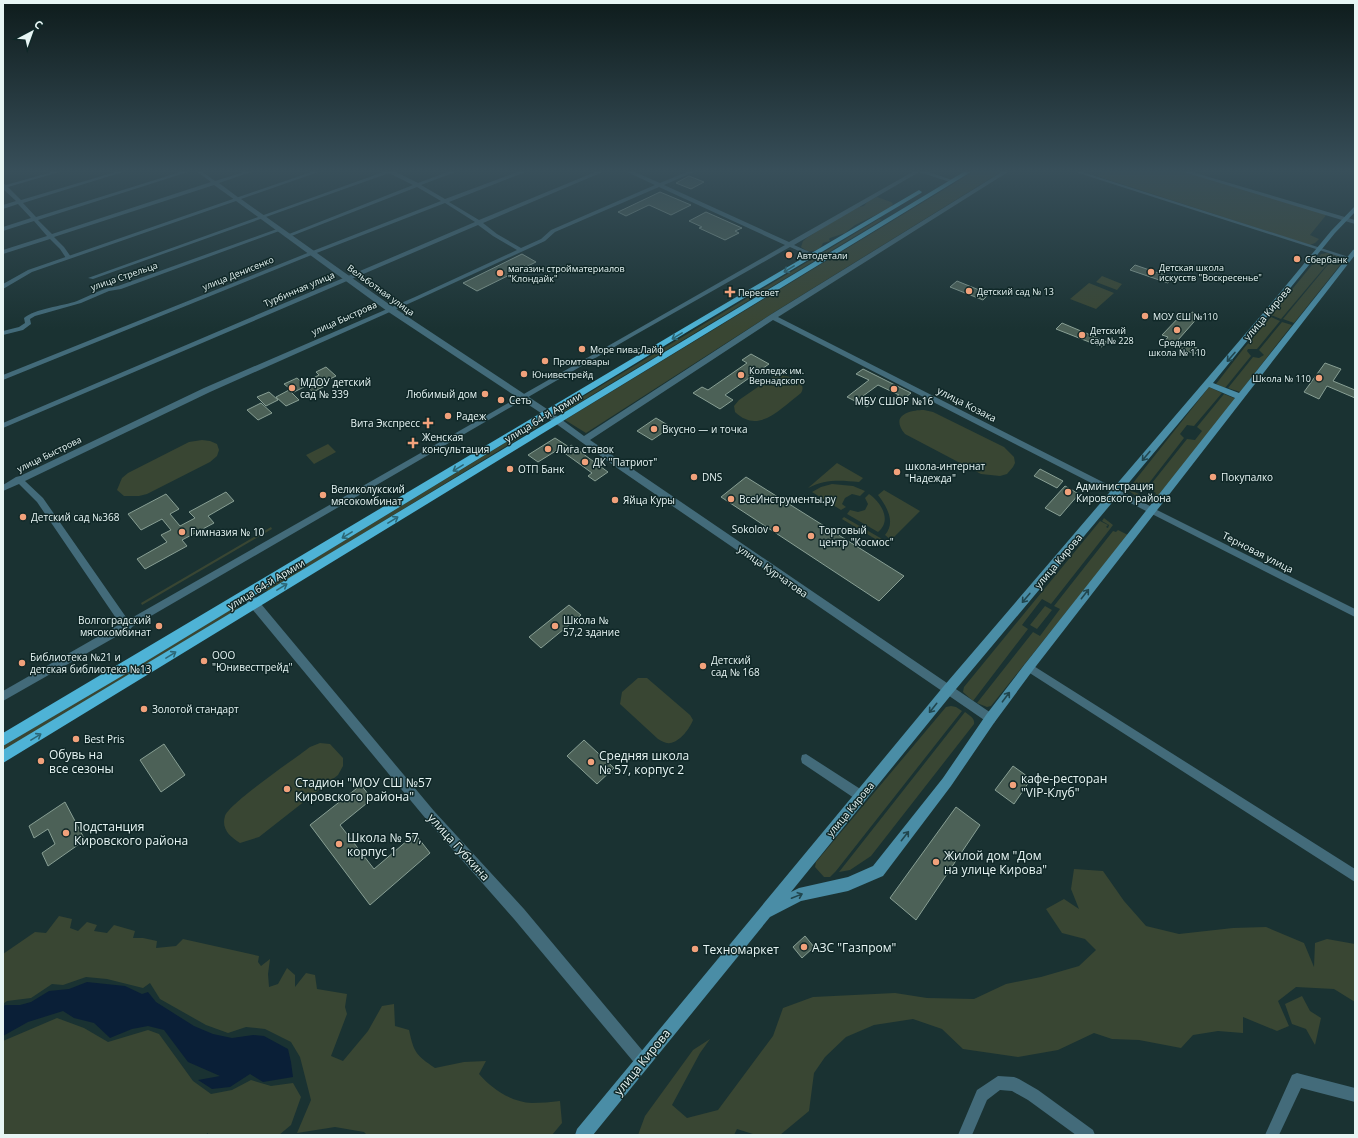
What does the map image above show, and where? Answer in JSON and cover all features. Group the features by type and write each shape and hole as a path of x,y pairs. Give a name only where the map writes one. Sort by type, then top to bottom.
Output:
{"highway":[{"name":"улица 64-й Армии","path":"3,757 548,413 812,255 873,223"},
{"name":"улица 64-й Армии","path":"3,740 251,600 558,421 875,223"}],"main road":[{"name":"улица Кирова","path":"583,1135 642,1061 713,977 762,915 947,691 1208,384 1320,249 1348,223"},
{"name":"улица Кирова","path":"762,915 799,895 848,884 878,871 946,782 1029,667 1352,255"},
{"path":"1208,384 1241,397"}],"street":[{"path":"3,229 22,223"},
{"path":"39,223 65,250 68,257"},
{"path":"3,252 92,223"},
{"path":"3,287 30,271 167,223"},
{"path":"91,278 244,223"},
{"name":"Вельботная улица","path":"269,223 390,309 558,421"},
{"path":"287,236 320,223"},
{"name":"улица Денисенко","path":"3,378 312,253 390,223"},
{"name":"Турбинная улица","path":"3,426 475,223"},
{"path":"479,223 495,235 521,250"},
{"name":"улица Быстрова","path":"3,488 206,390 417,298 543,240 553,231 571,223"},
{"path":"741,223 812,255"},
{"path":"3,696 127,627 598,353 829,223"},
{"path":"584,440 773,317 923,223"},
{"path":"1239,223 1320,249 1352,255"},
{"name":"улица Стрельца","path":"3,333 21,329 28,324 27,318 33,315 79,302 108,289 119,288 279,230"},
{"name":"улица Козака","path":"773,317 1151,510"},
{"name":"улица Курчатова","path":"558,421 947,691 990,719"},
{"path":"19,479 40,500 127,627"},
{"name":"Терновая улица","path":"1151,510 1355,613"},
{"name":"улица Губкина","path":"251,600 420,804 519,914 642,1061"},
{"path":"1029,667 1355,876"},
{"path":"806,759 860,796"},
{"path":"1272,1135 1297,1080 1355,1095"},
{"path":"965,1135 982,1095 998,1083 1014,1084 1033,1095 1088,1135"}],"green space":[{"path":"830,223 859,223 845,233 830,238 830,241 823,243 817,250 807,251 801,247 803,241"},
{"path":"872,223 877,223 562,413 559,411"},
{"path":"889,223 918,223 776,311 586,433 565,420"},
{"path":"1242,223 1320,223 1310,235 1319,239 1310,245"},
{"path":"1327,253 1335,255 1281,319 1271,315 1321,254"},
{"path":"1336,255 1344,260 1294,323 1283,319"},
{"path":"1102,276 1122,284 1117,290 1096,282"},
{"path":"1089,283 1114,293 1096,309 1070,299"},
{"path":"1271,317 1280,321 1257,349 1248,349 1247,351 1251,356 1225,388 1216,384 1244,348"},
{"path":"1282,322 1292,325 1240,392 1228,388 1253,357 1259,358 1264,355 1259,350"},
{"path":"780,375 793,378 800,382 803,389 801,393 778,412 761,420 753,421 744,418 735,412 734,406 739,400 774,376"},
{"path":"1209,387 1222,393 1194,426 1187,425 1180,434 1184,438 1146,487 1138,484 1132,491 1139,494 1137,497 1128,490 1129,488"},
{"path":"1224,394 1236,399 1153,502 1142,499 1143,497 1151,500 1156,493 1148,488 1187,439 1195,440 1202,431 1197,427"},
{"path":"924,410 933,412 1004,447 1014,457 1015,463 1013,467 1007,474 1000,476 981,474 905,434 899,423 900,418 912,411"},
{"path":"538,423 540,424 539,426 269,591 264,591 268,587"},
{"path":"202,440 217,444 219,450 217,456 210,462 147,494 139,496 124,496 117,490 122,478 128,473 189,442"},
{"path":"328,444 336,452 314,464 306,455"},
{"path":"837,463 863,478 859,482 833,481 820,483 808,488"},
{"path":"832,484 853,486 865,491 860,496 852,494 845,498 842,504 846,507 841,510 812,492 821,487"},
{"path":"884,490 920,511 891,540 885,535 890,525 889,515 878,495"},
{"path":"869,494 878,502 884,512 884,523 878,532 847,514 850,510 858,512 865,510 868,504 865,498"},
{"path":"844,517 889,543 887,546 842,519"},
{"path":"1104,518 1113,525 1051,604 1042,599 1022,625 1028,629 973,701 963,692 964,687 1100,521 1108,525 1106,527 1108,528 1109,525 1102,521"},
{"path":"271,527 272,529 142,605 141,603"},
{"path":"1118,530 1128,535 991,706 987,707 977,703 1033,632 1040,636 1060,609 1054,606 1113,531 1116,532"},
{"path":"236,606 239,606 236,610 3,751 3,746"},
{"path":"1045,606 1052,610 1037,629 1030,625"},
{"path":"638,678 647,678 690,715 693,720 687,731 674,742 668,743 658,739 620,704 622,692"},
{"path":"951,706 962,711 836,871 830,877 824,877 815,867 816,862 946,707"},
{"path":"965,712 973,719 974,724 871,856 850,870 839,872"},
{"name":"Стадион \"МОУ СШ №57 Кировского района\"","path":"320,743 330,744 343,758 343,766 338,775 259,837 240,843 233,838 227,832 224,825 225,816 229,810 250,791 278,770 310,747"},
{"path":"1074,869 1103,871 1124,901 1146,926 1179,934 1233,928 1266,927 1304,943 1314,967 1315,943 1327,939 1355,944 1355,1002 1334,989 1296,987 1278,1001 1289,1026 1277,1031 1243,1017 1243,1033 1218,1031 1193,1035 1181,1048 1139,1040 1112,1039 1094,1033 1058,1050 1018,1057 963,1049 942,1029 913,1019 874,1025 846,1037 825,1057 814,1073 809,1111 780,1135 756,1135 737,1129 734,1135 638,1135 645,1116 693,1050 710,1039 700,1053 672,1105 687,1118 718,1110 773,1036 783,1008 813,997 895,993 927,998 974,999 1006,984 1041,977 1079,966 1096,950 1085,939 1062,933 1046,909 1064,899 1079,909 1071,889"},
{"path":"59,916 72,919 70,928 78,931 87,922 97,925 94,931 107,933 114,925 135,931 133,938 143,938 157,941 156,948 176,946 183,939 259,956 258,962 261,966 270,959 268,974 269,987 278,984 287,968 295,975 295,987 306,973 315,975 317,989 347,994 345,1007 347,1014 331,1056 343,1061 368,1031 382,1006 394,1004 395,1026 409,1030 414,1049 429,1064 435,1068 464,1062 486,1061 479,1074 496,1090 509,1097 524,1102 535,1103 560,1101 562,1123 552,1135 367,1135 364,1132 335,1127 297,1133 311,1100 300,1057 291,1042 265,1029 246,1027 228,1033 206,1025 160,999 150,983 143,988 107,979 86,977 63,985 52,984 31,998 7,1001 3,1004 3,954 35,932 46,933"},
{"path":"1302,996 1310,1011 1321,1018 1315,1045 1306,1029 1292,1024 1285,1004"},
{"path":"57,1018 84,1028 108,1042 148,1030 159,1034 193,1081 211,1094 232,1090 251,1080 271,1086 293,1083 301,1097 291,1125 279,1135 208,1135 208,1133 205,1135 3,1135 3,1041"}],"water":[{"path":"87,982 125,986 142,994 148,992 156,1002 194,1026 213,1034 232,1038 253,1035 264,1036 288,1049 293,1077 263,1082 250,1074 230,1087 212,1089 198,1080 220,1076 188,1062 164,1030 148,1026 132,1029 110,1038 94,1023 74,1018 63,1011 28,1022 3,1036 3,1007 5,1005 20,1005 31,1002 49,991 69,989"}],"building":[{"path":"694,223 731,223 742,228 735,231 739,233 725,240 699,228 702,227"},
{"name":"магазин стройматериалов \"Клондайк\"","path":"522,254 536,262 477,291 463,283"},
{"path":"1135,265 1173,278 1168,283 1130,270"},
{"name":"Детский сад № 13","path":"957,281 989,294 983,300 950,287"},
{"name":"Средняя школа № 110","path":"1192,312 1200,315 1178,340 1199,349 1195,354 1164,342 1168,337 1162,335 1182,314 1188,316"},
{"name":"Детский сад № 228","path":"1062,323 1107,342 1102,347 1056,329"},
{"name":"Колледж им. Вернадского","path":"751,354 769,364 725,395 733,400 720,409 693,393 702,387 708,390 747,363 742,360"},
{"path":"1325,363 1341,369 1333,381 1355,390 1355,398 1327,386 1319,399 1304,392"},
{"path":"326,367 336,376 322,383 325,386 313,392 303,383 319,375 316,372"},
{"name":"МБУ СШОР №16","path":"863,369 911,393 902,400 896,397 899,395 878,385 863,396 873,402 867,407 847,397 869,380 856,374"},
{"path":"297,378 306,386 294,392 284,384"},
{"path":"289,390 299,400 286,406 276,397"},
{"path":"269,392 278,400 266,406 257,397"},
{"path":"261,403 272,413 258,420 247,410"},
{"name":"Вкусно — и точка","path":"656,418 671,427 652,440 637,431"},
{"path":"555,438 569,447 571,445 608,472 595,481 588,476 592,473 559,449 538,462 528,455"},
{"path":"1040,469 1063,481 1057,488 1034,476"},
{"name":"Торговый центр \"Космос\"","path":"746,477 904,576 879,601 721,497"},
{"name":"Администрация Кировского района","path":"1065,486 1079,494 1060,516 1045,508"},
{"name":"Гимназия № 10","path":"226,492 234,501 208,516 214,523 182,540 187,546 145,569 137,559 167,542 161,535 171,530 162,519 141,530 128,514 166,494 179,509 170,514 180,526 195,518 189,512"},
{"name":"Школа № 57,2 здание","path":"569,605 581,615 541,648 529,637"},
{"name":"Средняя школа № 57, корпус 2","path":"584,740 614,768 597,784 567,756"},
{"path":"164,744 185,775 161,792 140,760"},
{"name":"кафе-ресторан \"VIP-Клуб\"","path":"1013,766 1031,779 1014,804 995,790"},
{"name":"Школа № 57, корпус 1","path":"361,785 372,799 340,825 374,869 415,834 430,853 370,905 310,825"},
{"name":"Подстанция Кировского района","path":"65,802 85,840 48,866 42,853 55,844 48,829 34,838 29,826"},
{"name":"Жилой дом \"Дом на улице Кирова\"","path":"956,807 980,825 916,920 890,898"},
{"name":"АЗС \"Газпром\"","path":"805,936 814,947 802,958 793,947"}],"place":[{"name":"Автодетали","path":"789,255"},
{"name":"Сбербанк","path":"1297,259"},
{"name":"Детская школа искусств \"Воскресенье\"","path":"1151,272"},
{"name":"магазин стройматериалов \"Клондайк\"","path":"500,273"},
{"name":"Детский сад № 13","path":"969,291"},
{"name":"Пересвет","path":"730,292"},
{"name":"МОУ СШ №110","path":"1145,316"},
{"name":"Средняя школа № 110","path":"1177,330"},
{"name":"Детский сад № 228","path":"1082,335"},
{"name":"Море пива;Лайф","path":"582,349"},
{"name":"Промтовары","path":"545,361"},
{"name":"Юнивестрейд","path":"524,374"},
{"name":"Колледж им. Вернадского","path":"741,375"},
{"name":"Школа № 110","path":"1319,378"},
{"name":"МДОУ детский сад № 339","path":"292,388"},
{"name":"МБУ СШОР №16","path":"894,389"},
{"name":"Любимый дом","path":"485,394"},
{"name":"Сеть","path":"501,400"},
{"name":"Радеж","path":"448,416"},
{"name":"Вита Экспресс","path":"428,423"},
{"name":"Вкусно — и точка","path":"654,429"},
{"name":"Женская консультация","path":"413,443"},
{"name":"Лига ставок","path":"548,449"},
{"name":"ДК \"Патриот\"","path":"585,462"},
{"name":"ОТП Банк","path":"510,469"},
{"name":"школа-интернат \"Надежда\"","path":"897,472"},
{"name":"DNS","path":"694,477"},
{"name":"Покупалко","path":"1213,477"},
{"name":"Администрация Кировского района","path":"1068,492"},
{"name":"Великолукский мясокомбинат","path":"323,495"},
{"name":"ВсеИнструменты.ру","path":"731,499"},
{"name":"Яйца Куры","path":"615,500"},
{"name":"Детский сад №368","path":"23,517"},
{"name":"Sokolov","path":"776,529"},
{"name":"Гимназия № 10","path":"182,532"},
{"name":"Торговый центр \"Космос\"","path":"811,536"},
{"name":"Волгоградский мясокомбинат","path":"159,626"},
{"name":"Школа № 57,2 здание","path":"555,626"},
{"name":"ООО \"Юнивесттрейд\"","path":"204,661"},
{"name":"Библиотека №21 и детская библиотека №13","path":"22,663"},
{"name":"Детский сад № 168","path":"703,666"},
{"name":"Золотой стандарт","path":"144,709"},
{"name":"Best Pris","path":"76,739"},
{"name":"Обувь на все сезоны","path":"41,761"},
{"name":"Средняя школа № 57, корпус 2","path":"591,762"},
{"name":"кафе-ресторан \"VIP-Клуб\"","path":"1013,785"},
{"name":"Стадион \"МОУ СШ №57 Кировского района\"","path":"287,789"},
{"name":"Подстанция Кировского района","path":"66,833"},
{"name":"Школа № 57, корпус 1","path":"339,844"},
{"name":"Жилой дом \"Дом на улице Кирова\"","path":"936,862"},
{"name":"АЗС \"Газпром\"","path":"804,947"},
{"name":"Техномаркет","path":"695,949"}]}
